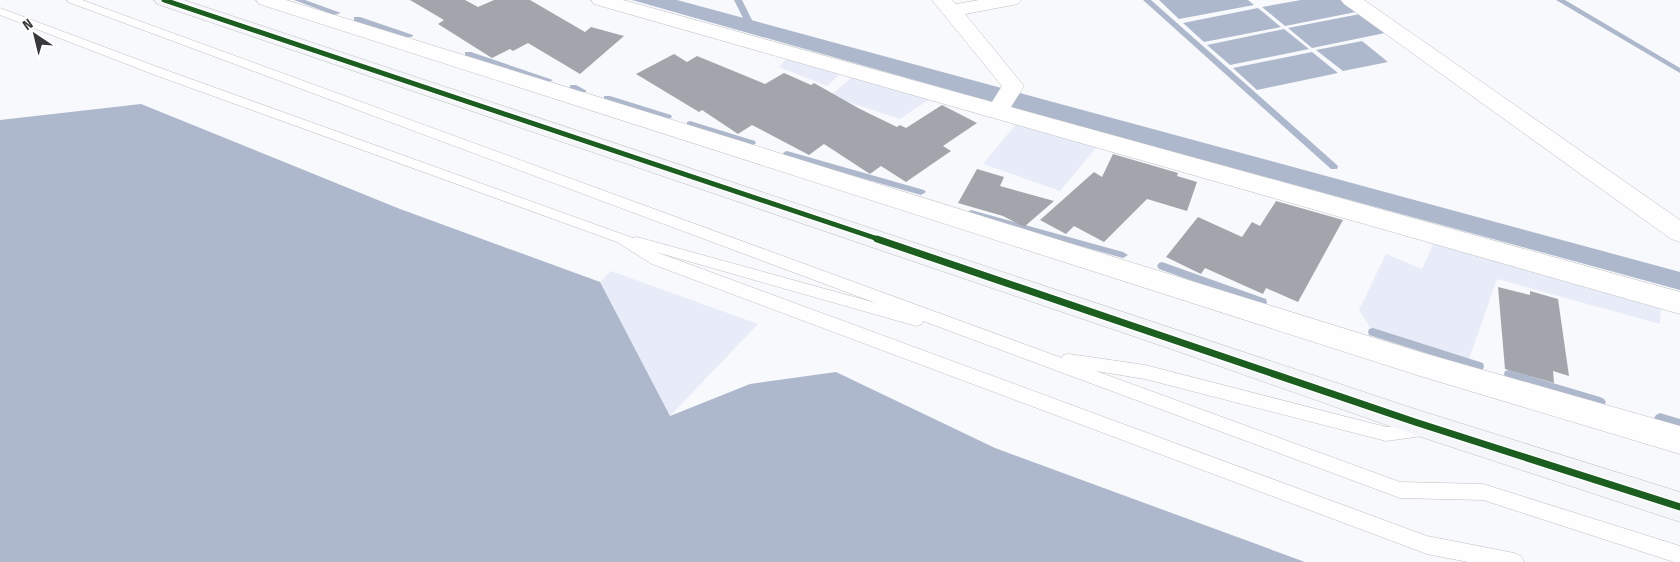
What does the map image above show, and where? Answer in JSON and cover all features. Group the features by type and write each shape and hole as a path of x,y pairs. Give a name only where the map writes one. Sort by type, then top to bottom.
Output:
{"street":[{"path":"164,0 1435,428 1680,507"},
{"path":"266,0 1420,364 1680,440"},
{"path":"601,0 1000,109 1680,303"},
{"path":"947,6 1011,0"},
{"path":"1351,0 1680,233"},
{"path":"947,6 1014,86 1000,109"}],"lane":[{"path":"72,0 1400,490 1483,492 1680,555"},
{"path":"0,12 158,72 622,238 1034,354 1145,372 1386,434 1435,428"},
{"path":"622,238 657,260 1427,545 1514,562"}],"shaded area":[{"path":"786,59 840,74 827,86 779,67"},
{"path":"853,76 930,99 900,119 830,96"},
{"path":"1017,123 1099,144 1060,191 983,164"},
{"path":"400,209 600,282 611,271 758,324 670,416"},
{"path":"1435,240 1661,306 1660,324 1497,279 1468,362 1373,332 1359,310 1386,254 1422,269"}],"water":[{"path":"632,0 677,0 1680,272 1680,290 1013,108"},
{"path":"1159,0 1248,0 1254,5 1179,19"},
{"path":"1301,0 1340,0 1356,12 1285,26 1262,7"},
{"path":"1258,8 1281,27 1204,42 1183,23"},
{"path":"1360,14 1385,33 1312,48 1288,28"},
{"path":"1284,29 1309,49 1230,65 1207,45"},
{"path":"1362,41 1388,62 1343,71 1316,50"},
{"path":"1312,52 1338,73 1257,90 1233,68"},
{"path":"141,104 400,209 600,282 670,416 750,384 836,372 995,448 1305,562 0,562 0,120"}],"building":[{"path":"410,0 465,0 478,7 494,0 530,0 585,32 591,27 624,36 580,74 528,43 513,51 510,49 492,58 438,24 444,20"},
{"path":"674,54 687,62 697,56 765,84 784,73 811,85 814,83 897,127 900,125 906,128 942,105 977,123 943,146 951,151 906,182 881,166 870,174 824,144 809,155 752,125 738,134 702,110 699,112 636,74"},
{"path":"1113,154 1178,173 1177,176 1197,182 1187,211 1147,199 1104,242 1074,226 1066,234 1040,220 1094,172 1102,177"},
{"path":"977,169 1004,177 1000,186 1054,201 1024,227 1003,216 958,203"},
{"path":"1276,201 1343,220 1298,302 1266,288 1263,294 1205,268 1201,274 1166,257 1198,217 1242,237 1252,222 1260,226"},
{"path":"1498,287 1530,295 1530,291 1558,299 1569,376 1553,371 1554,383 1505,369"}],"waterway":[{"path":"298,0 337,13"},
{"path":"738,0 748,20"},
{"path":"1147,0 1334,167"},
{"path":"1560,0 1680,71"},
{"path":"357,19 409,35"},
{"path":"468,54 549,80"},
{"path":"573,87 583,91"},
{"path":"607,98 668,117"},
{"path":"690,124 752,143"},
{"path":"787,154 921,192"},
{"path":"971,213 1123,255"},
{"path":"1162,266 1262,302"},
{"path":"1373,332 1479,366"},
{"path":"1509,374 1600,402"},
{"path":"1660,418 1680,424"}],"cycle path":[{"path":"164,0 1178,340 1415,422 1680,507"}]}
